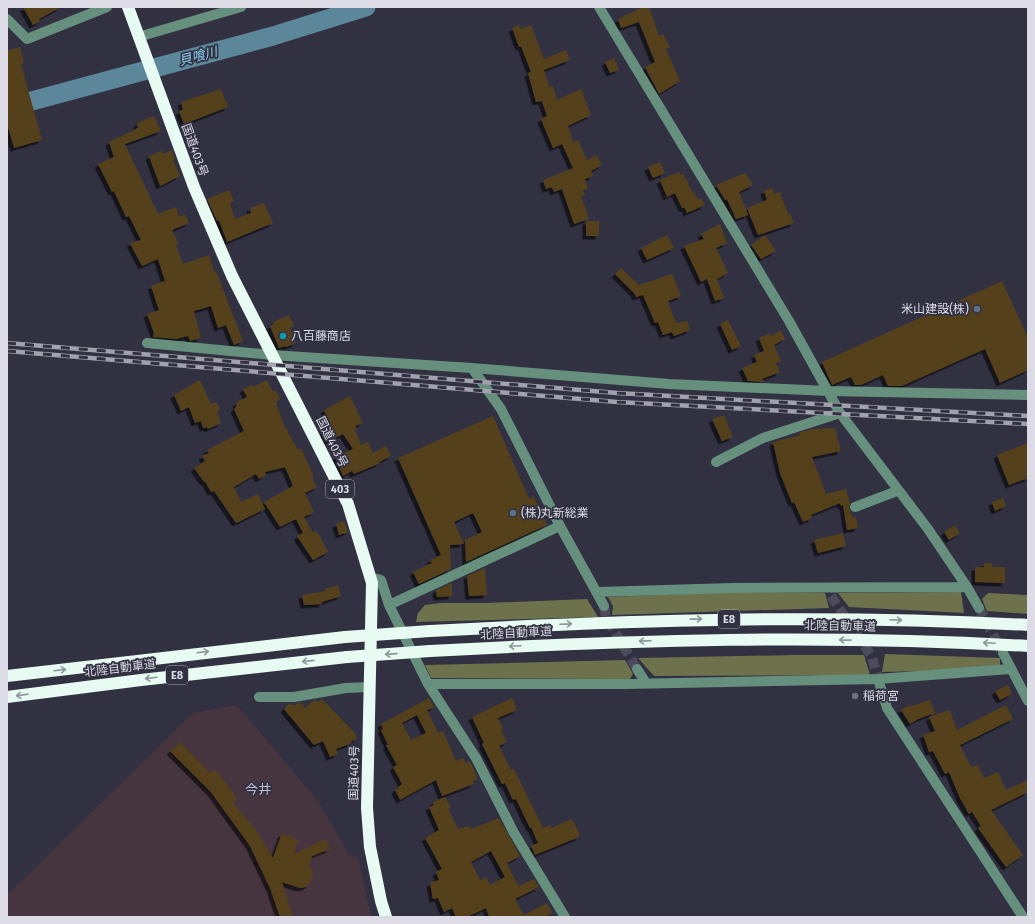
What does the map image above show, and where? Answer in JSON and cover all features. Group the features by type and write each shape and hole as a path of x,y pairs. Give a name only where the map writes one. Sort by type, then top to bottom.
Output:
{"highway":[{"name":"国道403号","path":"128,7 194,187 232,276 348,504 372,583 367,808 370,847 380,901 386,917"},
{"name":"北陸自動車道","path":"7,676 345,637 430,631 631,621 756,618 867,619 1028,625"},
{"name":"北陸自動車道","path":"7,697 141,680 347,657 430,651 648,641 760,639 978,643 1028,646"}],"street":[{"path":"7,19 27,40 108,7"},
{"path":"140,41 241,7"},
{"path":"599,7 789,321 840,413 897,491 928,529 967,587 979,608"},
{"path":"147,342 272,355 472,368 670,384 828,391 1028,395"},
{"path":"472,368 501,409 560,526 598,592 604,606"},
{"path":"716,462 763,438 840,413"},
{"path":"855,507 897,491"},
{"path":"389,604 560,526"},
{"path":"370,577 381,580 389,604 428,684 476,758 514,833 565,917"},
{"path":"598,592 829,592 967,587"},
{"path":"1003,653 1010,670 1028,701"},
{"path":"637,669 646,683"},
{"path":"428,684 646,683 878,679 1010,670"},
{"path":"878,679 887,708 1023,917"},
{"path":"259,697 294,697 346,688 369,687"}],"shaded area":[{"path":"237,705 318,801 349,854 359,859 368,905 372,917 7,917 7,895 193,713"}],"green space":[{"path":"733,592 825,593 829,608 612,615 613,606 608,597"},
{"path":"961,592 964,613 849,607 838,593"},
{"path":"988,593 1028,595 1028,614 987,611 982,599"},
{"path":"587,599 598,617 416,622 418,613 425,605 441,603 486,603"},
{"path":"885,654 1000,658 1000,669 882,672"},
{"path":"864,655 870,675 654,676 638,658"},
{"path":"625,660 633,674 630,679 431,678 425,665"}],"building":[{"path":"23,7 61,7 39,19 40,21 33,25"},
{"path":"643,7 649,7 659,36 663,34 670,47 666,49 680,81 659,94 645,67 655,62 639,22 621,28 618,19"},
{"path":"520,25 521,29 531,25 544,59 566,50 570,60 544,70 549,87 553,86 557,100 581,89 591,115 568,126 573,142 578,140 587,160 597,155 602,165 591,171 593,176 585,179 588,189 583,190 585,195 581,196 589,219 574,224 562,189 554,192 552,187 546,189 543,180 573,168 562,144 553,148 541,119 547,116 542,101 536,102 528,73 531,72 512,28"},
{"path":"20,47 24,63 21,64 42,140 14,148 7,123 7,51"},
{"path":"614,58 619,70 610,73 605,62"},
{"path":"221,89 228,107 184,124 179,111 183,110 181,102"},
{"path":"154,116 161,131 125,144 158,214 176,207 179,217 185,214 189,223 172,230 179,244 176,245 183,264 209,255 214,272 216,271 243,341 234,345 226,325 218,328 211,306 194,311 201,338 190,341 188,336 176,339 153,337 154,333 147,314 159,310 151,286 165,281 158,259 142,266 130,243 141,240 129,216 126,217 114,191 112,192 98,164 114,157 109,142 138,128 137,123"},
{"path":"172,150 175,159 173,160 180,176 160,186 149,156 162,151 163,154"},
{"path":"660,162 665,173 653,178 648,167"},
{"path":"679,172 680,175 684,174 692,192 694,191 697,199 701,198 705,205 687,213 685,208 682,208 675,193 667,197 660,180"},
{"path":"745,173 753,185 739,192 748,215 736,219 727,199 725,200 716,185"},
{"path":"772,188 774,194 780,192 788,214 790,213 794,223 758,235 747,208 767,200 764,191"},
{"path":"229,190 234,201 230,203 235,219 251,213 250,208 264,203 273,223 227,242 219,220 217,221 207,199"},
{"path":"586,221 599,221 599,236 586,236"},
{"path":"720,224 727,243 716,248 728,273 717,279 724,298 715,301 707,279 701,282 684,246 704,239 701,234"},
{"path":"667,235 674,248 647,260 641,248"},
{"path":"765,235 776,251 761,259 751,245"},
{"path":"621,268 639,285 672,274 681,296 668,301 676,323 687,321 690,330 674,336 672,332 663,335 658,322 655,323 643,295 636,297 634,293 615,274"},
{"name":"米山建設(株)","path":"1002,281 1028,338 1028,370 1000,383 985,349 902,386 888,386 883,375 861,385 855,385 851,377 832,385 822,362"},
{"name":"八百藤商店","path":"289,315 294,326 290,328 296,343 279,348 270,326 274,324 273,322"},
{"path":"728,320 741,346 732,350 720,324"},
{"path":"781,330 785,339 774,345 781,361 776,363 780,372 762,379 764,382 748,381 742,368 757,362 754,355 764,351 759,338 770,333 771,336"},
{"path":"200,380 211,404 217,402 220,410 217,411 221,423 208,429 207,427 203,428 201,421 195,423 189,407 181,411 174,395"},
{"path":"267,380 273,392 276,390 280,399 276,402 283,423 298,450 301,448 314,477 312,478 317,487 305,493 314,512 304,517 313,533 316,531 319,535 328,552 313,560 297,536 303,533 296,519 280,527 264,502 293,486 285,467 265,472 266,475 259,479 256,474 234,487 241,502 258,494 265,509 236,523 214,491 211,492 205,481 204,482 194,468 205,461 202,456 209,453 207,450 244,431 234,409 237,406 236,403 247,397 243,389 252,385 253,387"},
{"path":"350,396 363,423 355,426 357,429 355,430 361,445 368,442 373,453 386,446 391,456 379,462 380,463 354,474 352,471 343,476 335,457 353,449 343,434 327,442 322,432 332,427 324,410"},
{"path":"724,415 733,437 722,441 712,419"},
{"path":"493,416 529,499 534,497 547,525 466,562 465,540 482,532 473,513 454,522 464,544 450,545 451,569 419,584 413,572 432,563 430,560 441,555 398,458"},
{"path":"835,428 841,451 812,457 826,494 846,489 850,504 849,509 853,518 856,517 858,528 847,530 843,505 841,506 840,503 811,515 812,518 803,522 794,502 792,503 780,473 773,442 800,435 799,433 812,429"},
{"path":"1028,443 1028,478 1009,485 997,455"},
{"path":"1003,498 1006,506 995,511 992,502"},
{"path":"344,521 348,532 339,535 336,524"},
{"path":"955,525 960,533 949,540 944,532"},
{"path":"843,533 846,546 818,553 814,540"},
{"path":"984,563 992,563 992,567 1005,567 1005,583 975,582 975,567 984,567"},
{"path":"485,568 487,595 469,596 467,576"},
{"path":"452,583 452,596 437,597 436,590"},
{"path":"338,585 341,596 322,602 322,604 304,605 302,595 326,591 325,589"},
{"path":"1008,685 1012,694 1000,700 995,691"},
{"path":"429,698 434,707 427,710 438,733 443,731 456,761 463,758 466,763 470,761 478,779 473,781 474,784 442,796 436,780 400,800 395,790 402,784 393,767 397,765 386,745 388,745 381,730 383,729 381,724","holes":["417,715 426,733 411,740 402,723"]},
{"path":"512,698 517,710 498,718 503,729 501,730 507,742 499,746 511,770 514,769 543,828 550,825 551,828 572,819 579,833 579,837 535,855 531,846 538,843 531,827 530,828 516,799 513,800 505,783 502,784 482,744 484,743 472,717"},
{"path":"322,699 355,733 357,739 351,741 352,743 336,749 338,754 330,757 323,741 314,745 284,709 289,704 295,705 300,702 305,708 314,700 319,702"},
{"path":"930,700 935,713 918,719 910,724 901,710 909,705 910,707"},
{"path":"1006,705 1013,719 960,745 971,767 978,765 984,778 998,772 1006,790 1028,780 1028,792 991,810 1023,855 1006,867 978,828 981,826 972,812 969,814 960,798 949,772 945,774 933,751 929,752 923,735 935,731 929,717 950,710 957,730"},
{"path":"180,742 210,773 213,770 217,772 237,799 233,803 256,830 273,858 282,833 298,840 294,854 325,839 330,849 312,856 309,865 313,873 310,884 306,887 300,888 282,882 293,917 280,917 270,888 250,846 211,792 170,751"},
{"path":"445,797 451,808 448,809 458,829 470,826 471,829 499,818 520,856 507,863 518,886 534,879 539,887 515,899 524,915 547,903 552,913 544,917 489,917 486,908 467,917 456,917 452,908 444,912 438,898 433,899 430,883 439,880 436,872 442,869 425,838 439,830 429,807 434,805 433,802","holes":["491,851 505,877 490,885 486,877 480,880 471,862"]}],"waterway":[{"name":"貝喰川","path":"28,102 273,36 366,7"}],"tunnel":[{"path":"831,596 872,657 878,679"},
{"path":"604,606 606,617 637,669"},
{"path":"979,608 1001,650"}],"railway":[{"path":"7,343 617,393 1028,416"},
{"path":"7,351 617,402 1028,424"}],"place":[{"name":"米山建設(株)","path":"977,309"},
{"name":"八百藤商店","path":"283,336"},
{"name":"(株)丸新総業","path":"513,513"},
{"name":"稲荷宮","path":"855,696"}],"district":[{"name":"今井","path":"258,789"}]}
